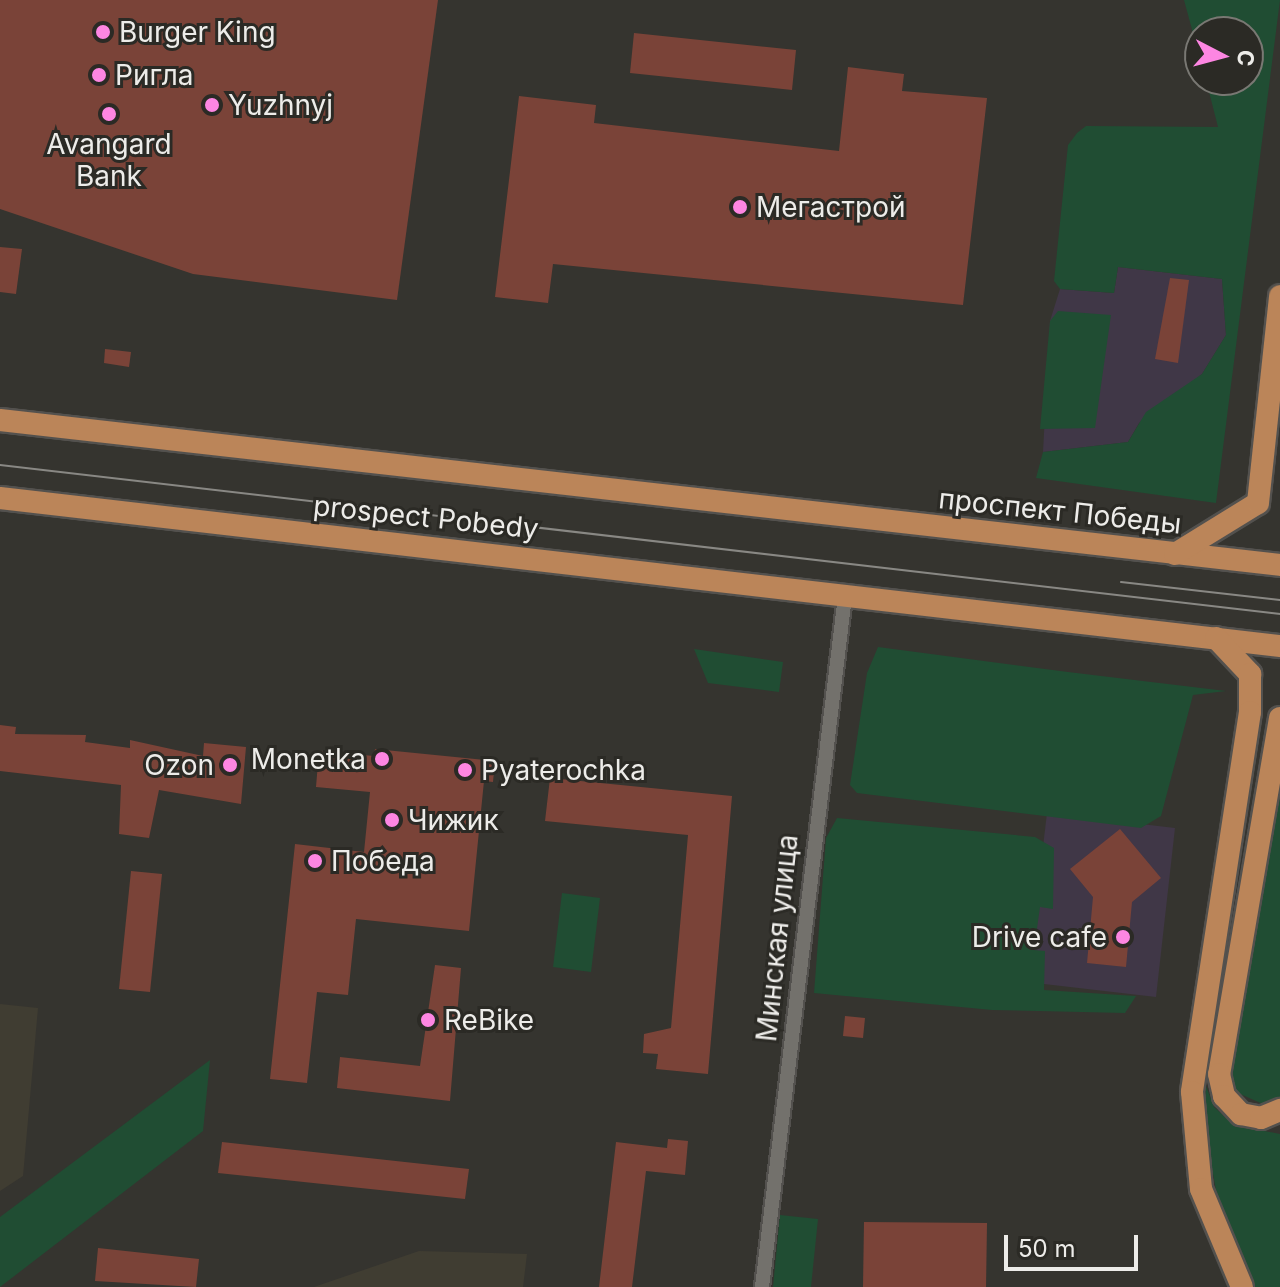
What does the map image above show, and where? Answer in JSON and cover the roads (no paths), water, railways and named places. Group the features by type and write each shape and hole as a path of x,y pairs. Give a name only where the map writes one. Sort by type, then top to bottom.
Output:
{"main road":[{"path":"1175,554 1258,503 1280,296"},
{"name":"проспект Победы","path":"0,420 1280,565"},
{"name":"prospect Pobedy","path":"0,498 845,596"},
{"path":"845,596 1280,646"},
{"path":"1215,637 1250,674 1250,712 1192,1092 1201,1189 1242,1287"},
{"path":"1280,718 1219,1074 1224,1096 1241,1114 1261,1118 1280,1110"}],"street":[{"name":"Минская улица","path":"762,1287 845,596"}],"tram line":[{"path":"0,465 1280,614"},
{"path":"1121,582 1280,600"}],"place":[{"name":"Burger King","path":"103,32"},
{"name":"Ригла","path":"99,75"},
{"name":"Yuzhnyj","path":"212,105"},
{"name":"Avangard Bank","path":"109,114"},
{"name":"Мегастрой","path":"740,207"},
{"name":"Monetka","path":"382,759"},
{"name":"Ozon","path":"230,765"},
{"name":"Pyaterochka","path":"465,770"},
{"name":"Чижик","path":"392,820"},
{"name":"Победа","path":"315,861"},
{"name":"Drive cafe","path":"1123,937"},
{"name":"ReBike","path":"428,1020"}]}
